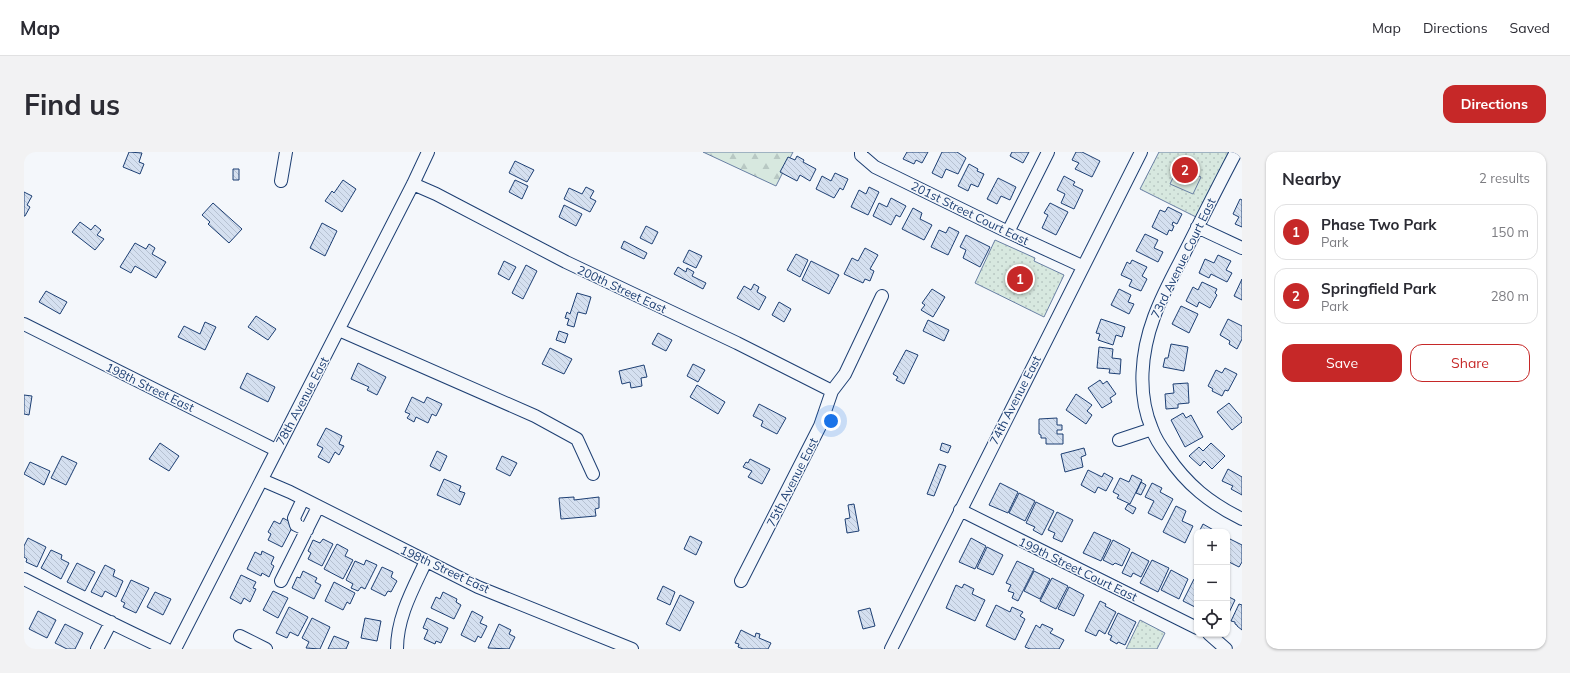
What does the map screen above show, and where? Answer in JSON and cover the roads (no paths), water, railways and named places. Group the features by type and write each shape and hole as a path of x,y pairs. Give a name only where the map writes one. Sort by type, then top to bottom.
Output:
{"street":[{"path":"281,181 286,152"},
{"name":"78th Avenue East","path":"175,649 339,330 428,152"},
{"path":"1008,232 1048,152"},
{"name":"74th Avenue East","path":"890,649 1140,152"},
{"name":"73rd Avenue Court East","path":"1236,152 1153,317 1146,343 1142,370 1144,401 1152,429 1176,469 1187,481 1220,508 1242,519"},
{"name":"201st Street Court East","path":"861,153 875,167 1008,232 1082,266"},
{"name":"200th Street East","path":"413,184 436,194 566,262 832,391"},
{"path":"1197,227 1242,248"},
{"name":"75th Avenue East","path":"741,581 820,426 832,391 845,374 882,296"},
{"name":"198th Street East","path":"24,324 276,450"},
{"path":"339,330 535,416 562,430 578,440 593,474"},
{"path":"1119,440 1152,429"},
{"name":"198th Street East","path":"262,480 478,587 632,649"},
{"path":"303,499 294,518 296,525 307,530"},
{"path":"281,581 318,507"},
{"name":"199th Street Court East","path":"960,510 1194,627"},
{"path":"397,649 397,639 407,603 426,561"},
{"path":"24,580 111,622 128,632 166,649"},
{"path":"97,649 111,622"},
{"path":"240,636 266,649"},
{"path":"1212,637 1226,649"}],"place":[{"name":"Springfield Park","path":"1185,170"},
{"name":"Phase Two Park","path":"1020,279"}]}
